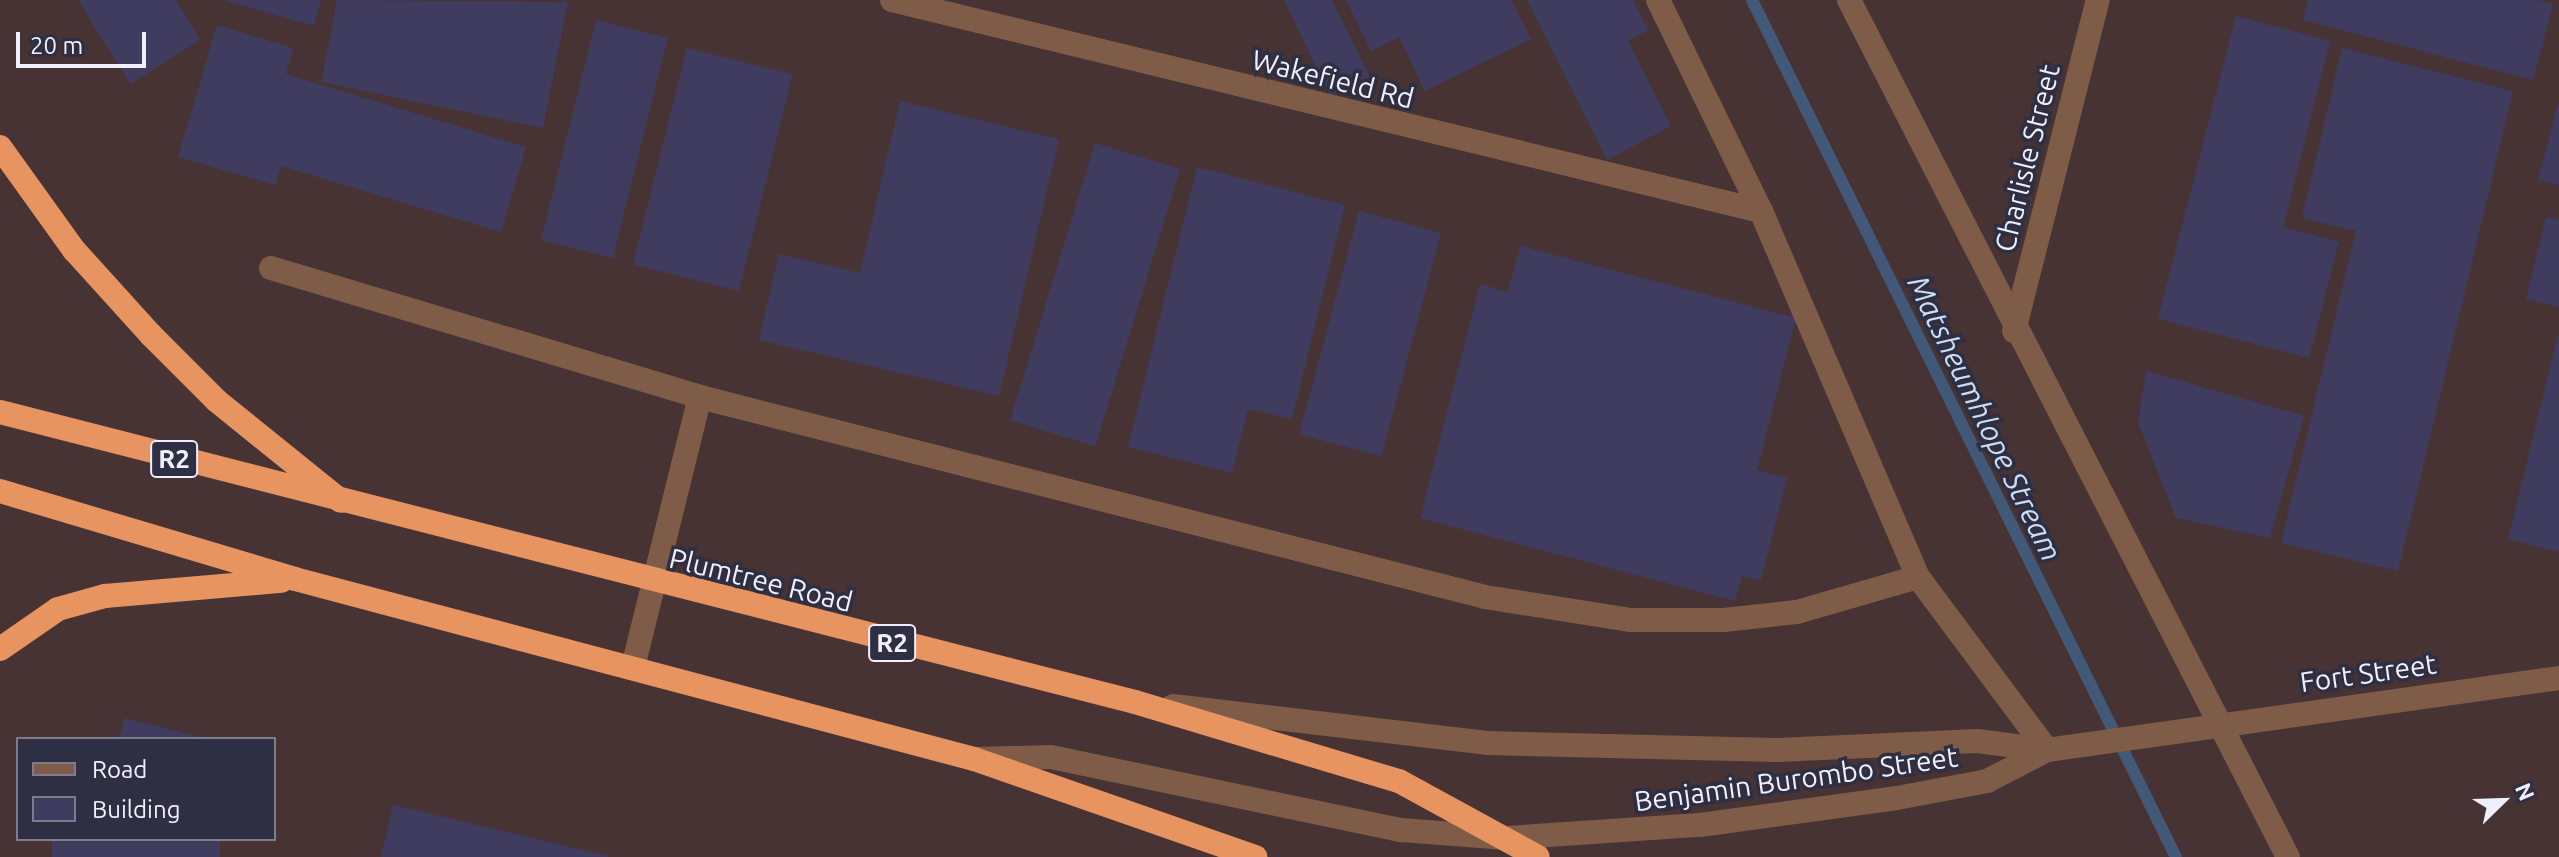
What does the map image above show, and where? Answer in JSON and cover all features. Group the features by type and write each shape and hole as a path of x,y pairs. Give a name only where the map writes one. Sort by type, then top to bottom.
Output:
{"highway":[{"path":"0,147 74,250 151,335 217,401 348,506"},
{"name":"Plumtree Road","path":"0,412 649,584 1135,702 1399,781 1538,857"},
{"path":"0,491 295,579 974,759 1255,857"},
{"path":"0,649 58,609 105,596 295,579"}],"street":[{"name":"Wakefield Rd","path":"892,0 1761,211"},
{"path":"1658,0 1761,211 1918,577 2057,748"},
{"path":"1849,0 2014,331 2288,857"},
{"name":"Charlisle Street","path":"2014,331 2098,0"},
{"path":"271,268 700,397 1485,597 1631,620 1797,612 1918,577"},
{"path":"633,667 649,584 700,397"},
{"name":"Fort Street","path":"2185,729 2559,678"},
{"name":"Benjamin Burombo Street","path":"1135,702 1487,743 1777,750 1977,741 2057,748 2185,729"},
{"name":"Benjamin Burombo Street","path":"974,759 1051,757 1401,830 1507,838 1700,825 1897,798 1987,781 2057,748"}],"shaded area":[{"path":"0,0 2559,0 2559,857 0,857"}],"building":[{"path":"78,0 176,0 200,40 130,84"},
{"path":"224,0 321,0 314,26"},
{"path":"337,0 568,2 543,128 321,82"},
{"path":"1284,0 1332,0 1370,77 1330,96"},
{"path":"1346,0 1511,0 1531,39 1425,91 1399,37 1371,51"},
{"path":"1527,0 1633,0 1648,30 1628,41 1671,126 1607,160"},
{"path":"2308,0 2538,0 2553,4 2533,80 2303,20"},
{"path":"2236,16 2330,41 2283,227 2339,242 2309,358 2158,319"},
{"path":"596,20 668,38 613,258 541,240"},
{"path":"217,25 293,48 286,74 526,147 501,232 281,166 275,185 178,157"},
{"path":"687,48 793,74 739,291 633,264"},
{"path":"2342,48 2513,91 2398,571 2281,543 2356,231 2302,218"},
{"path":"900,101 1059,139 999,396 759,340 779,254 860,273"},
{"path":"2559,103 2559,185 2538,180"},
{"path":"1095,143 1180,169 1095,446 1010,420"},
{"path":"1197,167 1345,205 1292,419 1248,409 1232,473 1128,447"},
{"path":"1359,211 1441,233 1381,456 1299,434"},
{"path":"2546,217 2559,220 2559,307 2526,299"},
{"path":"1520,246 1796,318 1757,470 1787,478 1761,580 1742,576 1735,601 1420,518 1480,284 1508,292"},
{"path":"2559,332 2559,552 2508,539"},
{"path":"2146,371 2304,416 2270,538 2176,518 2138,422"},
{"path":"125,718 200,737 120,737"},
{"path":"393,805 608,856 608,857 381,857"},
{"path":"52,841 220,841 220,857 52,857"}],"waterway":[{"name":"Matsheumhlope Stream","path":"1752,0 2176,857"}]}
